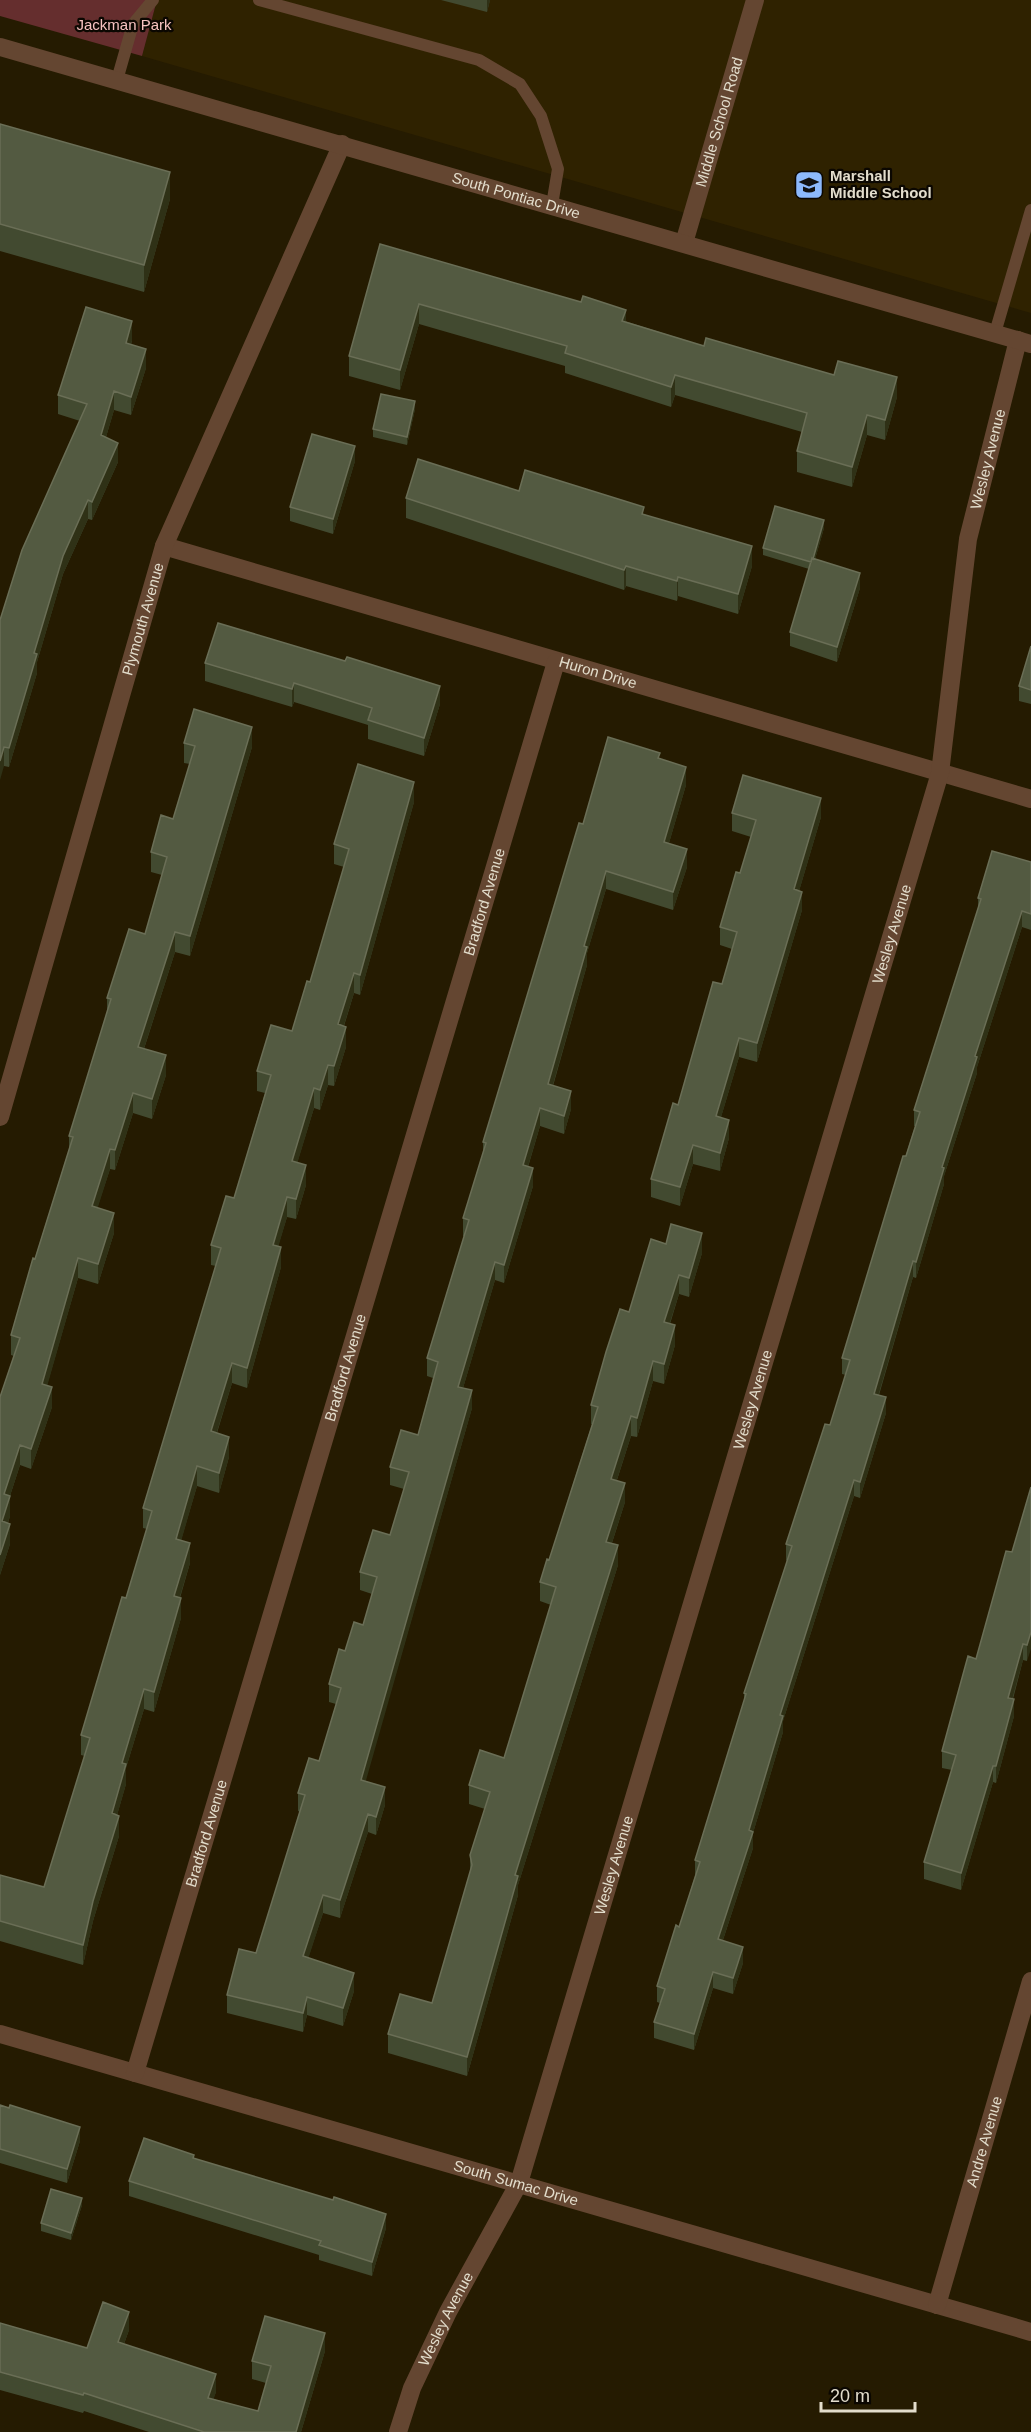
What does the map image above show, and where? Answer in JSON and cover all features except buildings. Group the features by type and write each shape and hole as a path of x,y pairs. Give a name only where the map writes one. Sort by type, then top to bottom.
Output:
{"street":[{"name":"Middle School Road","path":"684,243 755,0"},
{"name":"South Pontiac Drive","path":"0,47 1024,342"},
{"name":"Plymouth Avenue","path":"0,1117 164,546 342,144"},
{"name":"Wesley Avenue","path":"398,2432 412,2388 448,2313 519,2183 940,773 968,539 1024,342"},
{"name":"Huron Drive","path":"164,546 1031,799"},
{"name":"Bradford Avenue","path":"135,2073 556,662"},
{"name":"Andre Avenue","path":"937,2305 1031,1981"},
{"name":"South Sumac Drive","path":"0,2034 1031,2332"}],"lane":[{"path":"117,80 133,24 153,0"},
{"path":"260,0 479,60 520,84 541,116 558,169 552,205"},
{"path":"996,333 1031,210"}],"shaded area":[{"name":"Marshall Middle School","path":"157,0 1031,0 1031,313 142,56"}],"green space":[{"name":"Jackman Park","path":"0,0 157,0 142,56 0,16"}],"place":[{"name":"Marshall Middle School","path":"809,185"}]}
